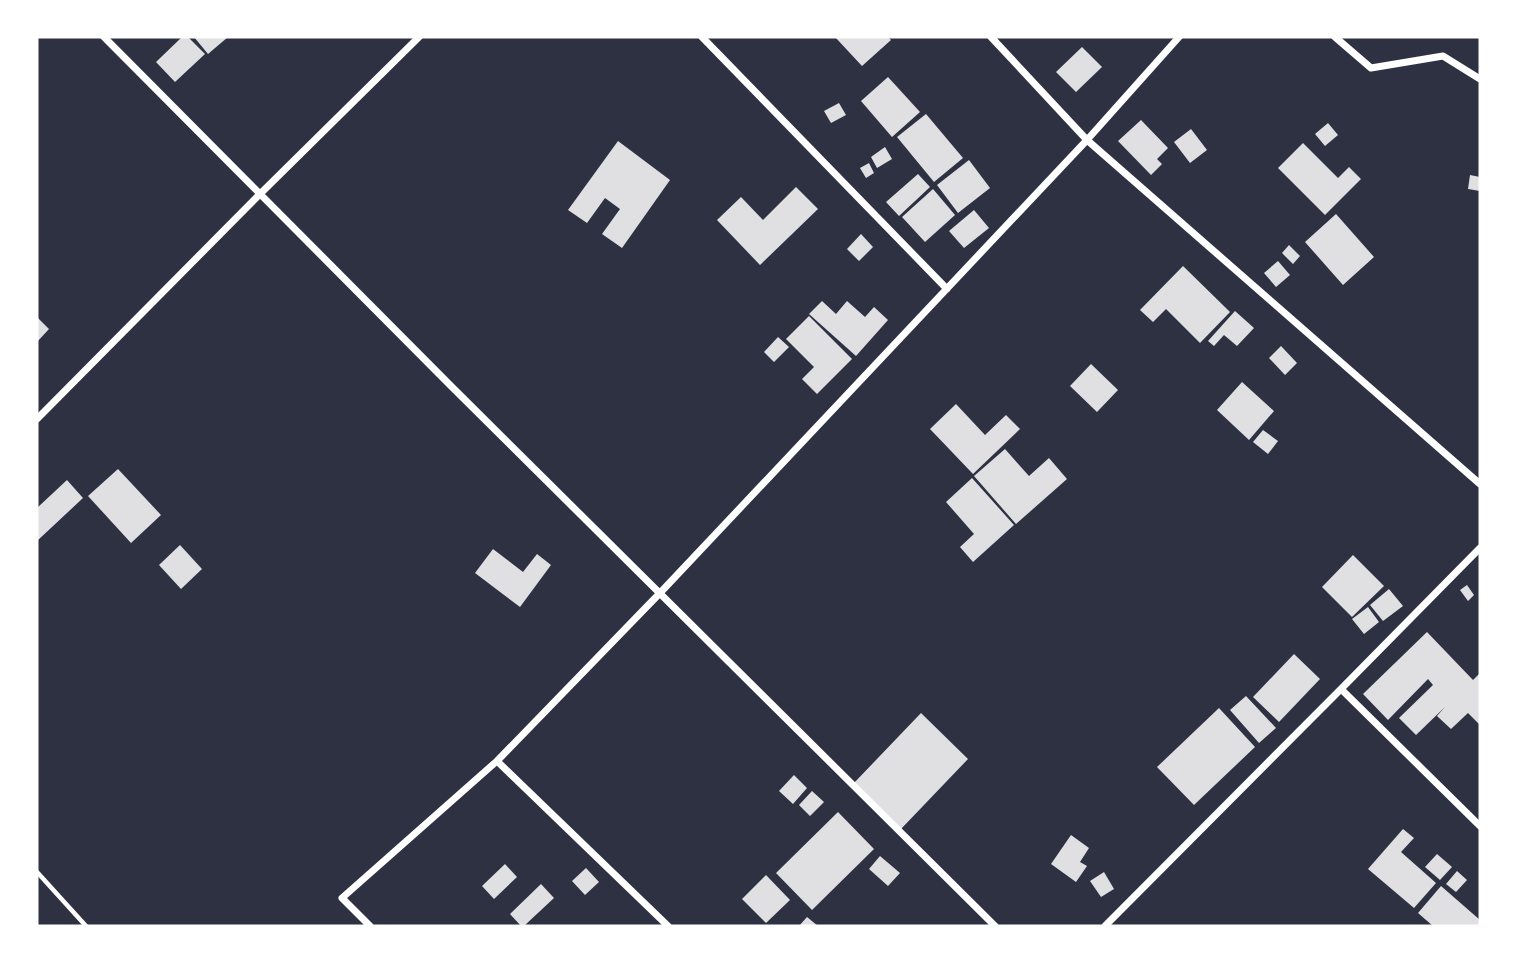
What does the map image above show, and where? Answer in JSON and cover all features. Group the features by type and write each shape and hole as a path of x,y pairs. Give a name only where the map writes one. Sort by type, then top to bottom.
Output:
{"street":[{"path":"104,37 995,926"},
{"path":"37,419 419,37"},
{"path":"702,37 947,289"},
{"path":"991,37 1087,141 1480,484"},
{"path":"370,926 342,898 497,761 660,593 1087,141 1179,37"},
{"path":"1335,37 1371,68 1443,56 1480,79"},
{"path":"1105,926 1480,548"},
{"path":"1341,689 1480,826"},
{"path":"497,761 668,926"}],"path":[{"path":"37,872 86,926"}],"building":[{"path":"182,37 188,37 205,54 175,82 156,62"},
{"path":"194,37 228,37 208,54"},
{"path":"835,37 888,37 891,40 862,66"},
{"path":"1082,47 1102,67 1076,92 1056,72"},
{"path":"888,77 920,112 892,137 861,101"},
{"path":"839,103 846,115 831,123 824,111"},
{"path":"926,114 963,158 934,182 897,137"},
{"path":"1141,120 1168,148 1157,159 1162,164 1151,175 1118,141"},
{"path":"1328,123 1338,135 1325,146 1315,134"},
{"path":"1191,129 1207,150 1190,163 1174,142"},
{"path":"618,141 670,180 622,248 602,234 620,209 605,198 587,223 568,210"},
{"path":"1303,143 1338,178 1349,167 1361,179 1325,215 1278,168"},
{"path":"885,147 892,159 877,168 871,157"},
{"path":"969,160 990,188 958,213 937,185"},
{"path":"869,163 874,173 866,178 860,168"},
{"path":"918,174 930,187 899,216 886,202"},
{"path":"1470,175 1480,177 1480,191 1468,189"},
{"path":"796,187 818,209 760,265 717,220 741,197 763,220"},
{"path":"933,189 955,215 925,242 902,217"},
{"path":"974,210 989,228 964,248 949,231"},
{"path":"1336,214 1374,257 1343,285 1305,242"},
{"path":"861,234 873,247 859,261 847,249"},
{"path":"1289,245 1300,256 1293,264 1282,253"},
{"path":"1278,261 1290,275 1276,287 1264,273"},
{"path":"1183,266 1230,312 1200,343 1166,309 1153,322 1140,310"},
{"path":"822,301 836,314 847,301 865,317 874,307 888,320 856,356 809,314"},
{"path":"1235,311 1254,328 1237,346 1224,335 1214,346 1208,341"},
{"path":"809,316 852,359 817,394 802,379 814,367 786,339"},
{"path":"37,317 49,329 37,342"},
{"path":"778,337 789,347 774,362 764,352"},
{"path":"1281,346 1297,363 1285,375 1269,358"},
{"path":"1091,364 1118,390 1097,412 1070,386"},
{"path":"1242,382 1274,411 1249,440 1217,410"},
{"path":"956,404 985,435 1006,415 1020,429 973,474 930,429"},
{"path":"1263,430 1278,441 1268,454 1253,442"},
{"path":"1005,449 1029,476 1049,458 1067,479 1016,524 974,476"},
{"path":"118,469 161,515 131,543 88,496"},
{"path":"972,478 1014,525 973,562 960,547 974,534 946,502"},
{"path":"67,480 83,498 37,541 37,508"},
{"path":"180,545 202,569 181,589 159,565"},
{"path":"493,549 523,572 537,554 551,565 520,607 475,573"},
{"path":"1353,555 1384,586 1352,617 1322,587"},
{"path":"1467,585 1474,595 1468,601 1460,590"},
{"path":"1389,589 1403,606 1383,621 1370,605"},
{"path":"1368,607 1379,622 1364,634 1352,619"},
{"path":"1427,632 1473,680 1480,673 1480,725 1468,713 1451,729 1437,716 1445,707 1416,735 1399,718 1433,685 1428,679 1388,720 1363,694"},
{"path":"1294,654 1320,679 1279,722 1253,697"},
{"path":"1246,696 1276,728 1259,743 1230,710"},
{"path":"1219,708 1255,747 1194,805 1157,767"},
{"path":"921,713 968,759 901,829 854,783"},
{"path":"794,775 807,788 793,804 779,791"},
{"path":"812,791 824,802 810,816 799,805"},
{"path":"838,812 874,849 812,910 776,873"},
{"path":"1403,829 1414,838 1401,852 1436,883 1414,908 1368,869"},
{"path":"1071,835 1089,848 1080,862 1087,866 1076,882 1051,864"},
{"path":"1437,854 1452,867 1440,880 1425,867"},
{"path":"880,856 900,873 888,886 869,869"},
{"path":"505,864 517,877 494,899 482,886"},
{"path":"586,868 599,882 585,895 572,881"},
{"path":"1457,871 1467,880 1456,892 1446,884"},
{"path":"1104,872 1114,889 1101,897 1090,881"},
{"path":"766,875 790,900 766,923 742,899"},
{"path":"541,884 554,898 521,926 510,914"},
{"path":"1441,886 1480,920 1480,926 1433,926 1418,913"},
{"path":"807,917 818,926 799,926"}]}
